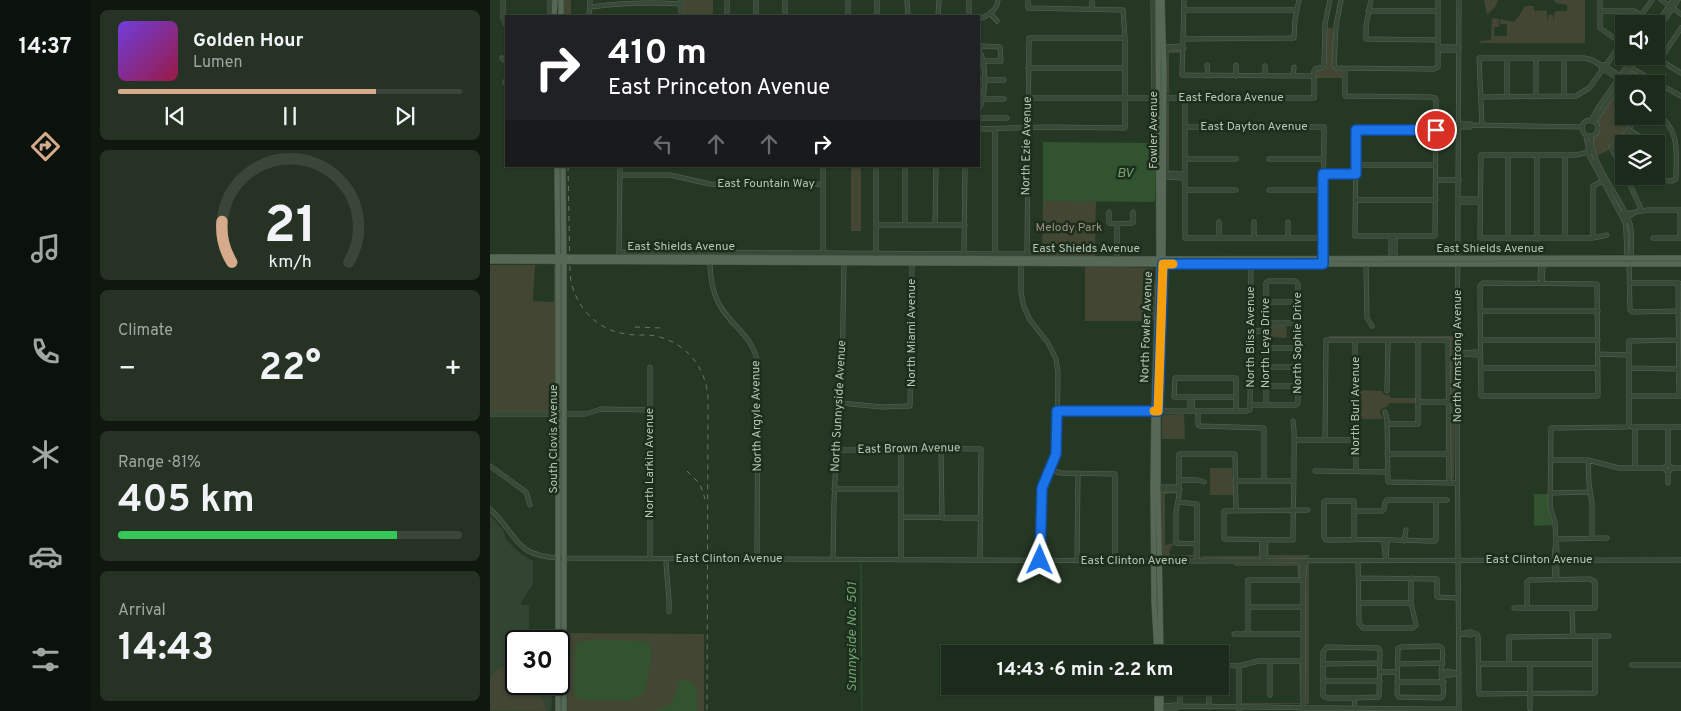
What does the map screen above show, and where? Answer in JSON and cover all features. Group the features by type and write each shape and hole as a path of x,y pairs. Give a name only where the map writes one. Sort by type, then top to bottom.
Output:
{"main road":[{"path":"554,0 554,15"},
{"path":"560,0 561,15"},
{"name":"North Fowler Avenue","path":"1158,0 1161,262 1160,372 1156,411 1154,467 1159,645"},
{"name":"Fowler Avenue","path":"1161,262 1164,176 1159,98 1163,47 1162,0"},
{"path":"1159,152 1161,154 1161,173 1164,176"},
{"name":"South Clovis Avenue","path":"557,167 561,259"},
{"name":"South Clovis Avenue","path":"560,630 563,167"},
{"name":"East Shields Avenue","path":"490,259 619,257 710,260 876,256 995,258 1058,264 1393,259 1544,264 1681,258"},
{"name":"East Shields Avenue","path":"490,259 513,259 516,257 561,259"},
{"name":"East Shields Avenue","path":"844,258 912,263 995,258"},
{"path":"1058,264 1088,262 1090,259"},
{"name":"East Shields Avenue","path":"1021,261 1117,259 1214,264 1218,262 1284,259 1366,264 1573,259 1629,260 1681,264"},
{"path":"1544,264 1544,261 1573,259"},
{"name":"North Fowler Avenue","path":"1156,560 1158,489 1156,336 1161,262"},
{"path":"1156,336 1158,348 1157,367 1160,372"},
{"path":"1154,467 1156,470 1156,487 1158,489"},
{"path":"558,695 558,711"},
{"name":"South Clovis Avenue","path":"563,695 564,711"},
{"path":"1158,695 1160,708"},
{"path":"1160,708 1161,695"}],"street":[{"path":"503,0 503,19 505,23"},
{"path":"550,0 550,15"},
{"path":"590,0 590,15"},
{"path":"727,0 727,15"},
{"path":"756,0 756,15"},
{"path":"784,15 785,0"},
{"path":"848,0 848,15"},
{"path":"877,0 877,15"},
{"path":"907,0 908,15"},
{"path":"938,0 938,15"},
{"path":"968,15 969,0"},
{"path":"980,18 990,13 997,5 998,0"},
{"path":"980,129 1048,127 1125,128 1125,38 1123,10 1028,8 1028,0"},
{"path":"1092,0 1092,9"},
{"path":"1153,0 1159,98"},
{"path":"1184,0 1182,75 1208,76 1314,76 1315,68 1321,68 1324,65 1325,24 1330,0"},
{"path":"1184,38 1294,38 1299,0"},
{"path":"1340,0 1336,26 1334,66 1345,69 1437,68 1438,0"},
{"path":"1370,0 1366,39 1438,40"},
{"name":"North Armstrong Avenue","path":"1459,0 1457,402 1457,598 1460,634 1457,673 1459,710"},
{"path":"1600,0 1600,28 1615,39"},
{"path":"1600,11 1634,11 1641,15 1652,0"},
{"path":"1661,0 1674,4"},
{"path":"1666,0 1674,4 1681,12"},
{"path":"590,7 619,2 681,2 681,15"},
{"path":"1665,21 1674,4"},
{"path":"1665,15 1674,4"},
{"path":"1184,10 1297,10"},
{"path":"1368,11 1438,11"},
{"path":"990,13 998,21"},
{"path":"1325,24 1336,26"},
{"path":"1681,28 1660,60 1681,73"},
{"path":"1675,36 1680,39"},
{"name":"North Ezie Avenue","path":"1027,254 1029,38 1125,38"},
{"path":"980,49 982,46 1000,47 1001,61 984,61"},
{"path":"1163,47 1181,46 1184,48"},
{"path":"1438,48 1459,48"},
{"path":"1482,97 1576,96 1584,92 1592,84 1615,51"},
{"path":"980,52 984,61 984,99 980,106"},
{"path":"1482,126 1479,58 1588,58 1615,75"},
{"path":"1507,58 1507,97"},
{"path":"1536,58 1536,97"},
{"path":"1564,58 1564,96"},
{"path":"1236,64 1236,76"},
{"path":"1208,65 1208,76"},
{"path":"1265,66 1265,76"},
{"path":"1630,66 1646,75"},
{"path":"1622,75 1630,66"},
{"path":"1592,121 1598,129 1596,134 1589,136 1583,133 1582,127 1586,122 1592,121 1630,66"},
{"path":"1294,67 1294,76"},
{"path":"1028,68 1125,68"},
{"path":"1345,69 1345,96 1435,98 1436,130 1435,236 1356,236 1356,130 1436,130"},
{"name":"East Fedora Avenue","path":"1028,98 1314,98 1314,76"},
{"path":"983,80 1004,80"},
{"path":"1592,121 1598,108 1615,84"},
{"path":"1665,86 1680,93"},
{"path":"1185,98 1185,238 1323,238"},
{"path":"984,99 1004,99"},
{"path":"980,118 1007,118"},
{"path":"1665,120 1675,136 1676,179 1672,181 1665,180"},
{"path":"1459,125 1582,127"},
{"path":"1625,135 1632,125"},
{"name":"East Dayton Avenue","path":"1185,127 1324,126 1323,159"},
{"path":"995,129 995,258"},
{"path":"1629,130 1637,135"},
{"path":"1589,136 1591,152 1630,226 1630,310 1679,311"},
{"path":"1615,144 1611,147 1615,155"},
{"path":"1591,152 1565,155 1481,155 1480,238 1593,238 1607,236"},
{"path":"1508,155 1508,239"},
{"path":"1537,155 1537,238"},
{"path":"1565,155 1565,238"},
{"path":"1185,159 1236,159"},
{"path":"1269,159 1323,159 1323,261"},
{"path":"1356,165 1436,165"},
{"path":"619,257 620,167"},
{"path":"823,167 823,254"},
{"path":"876,167 876,256"},
{"path":"905,167 905,225"},
{"path":"935,225 936,167"},
{"path":"964,254 965,167"},
{"path":"1323,174 1356,174"},
{"name":"East Fountain Way","path":"620,175 670,175 723,185 823,184"},
{"path":"1164,176 1182,178 1185,176"},
{"path":"1436,180 1458,180"},
{"path":"1593,238 1593,186 1605,180"},
{"path":"1631,185 1640,211"},
{"path":"1185,190 1236,190"},
{"path":"1269,190 1323,190"},
{"path":"1356,200 1436,200"},
{"path":"1458,200 1480,201"},
{"path":"1624,216 1640,211 1680,210 1680,238 1652,238"},
{"path":"1109,212 1109,224 1133,223 1133,212"},
{"path":"1219,222 1219,238"},
{"path":"1254,222 1254,238"},
{"path":"1288,222 1288,238"},
{"path":"1117,224 1117,259"},
{"path":"876,225 965,225"},
{"path":"1393,236 1393,259"},
{"name":"East Shields Avenue","path":"619,257 823,254 844,258"},
{"name":"East Shields Avenue","path":"876,256 964,254 995,258 1040,254"},
{"name":"North Sunnyside Avenue","path":"834,559 834,489 842,377 844,258"},
{"name":"North Argyle Avenue","path":"710,260 714,294 722,310 752,344 758,364 757,558"},
{"path":"1021,261 1021,293 1024,307 1030,320 1048,343 1056,359 1058,373 1057,449 1042,492 1040,560"},
{"name":"North Bliss Avenue","path":"1250,262 1250,407"},
{"name":"North Miami Avenue","path":"840,403 882,407 910,406 912,263"},
{"path":"1366,264 1367,318 1372,326"},
{"path":"1542,283 1540,280 1544,264"},
{"name":"North Sophie Drive","path":"1266,405 1298,404 1297,282 1267,282"},
{"name":"North Leya Drive","path":"1266,405 1267,282"},
{"path":"1542,283 1598,284 1598,396 1481,396 1481,284 1542,283"},
{"path":"1629,283 1680,283 1678,340 1680,396 1629,396"},
{"path":"1266,302 1297,302"},
{"path":"1480,311 1598,311"},
{"path":"1266,323 1297,323"},
{"path":"1250,331 1266,331"},
{"path":"1326,440 1326,340 1418,340 1418,424 1387,424"},
{"name":"North Burl Avenue","path":"1355,340 1356,472"},
{"path":"1387,391 1388,340"},
{"name":"North Armstrong Avenue","path":"1418,340 1448,340 1449,483"},
{"path":"1480,340 1598,340"},
{"path":"1635,468 1630,426 1629,341 1678,340"},
{"path":"1266,348 1298,348"},
{"path":"1458,354 1480,354"},
{"path":"1598,354 1628,355"},
{"path":"1266,367 1298,367"},
{"name":"North Larkin Avenue","path":"650,368 650,558"},
{"path":"1480,368 1598,368"},
{"path":"1629,368 1678,369"},
{"path":"1236,397 1192,400 1174,397 1175,378 1236,378 1236,397 1236,411"},
{"path":"1266,386 1298,386"},
{"path":"1192,400 1199,426 1264,428 1264,482"},
{"path":"1418,402 1457,402"},
{"path":"1057,411 1236,411 1257,405 1266,405"},
{"path":"490,414 586,414 601,409 650,410"},
{"path":"1385,412 1388,482 1457,483"},
{"path":"1293,421 1294,440 1294,482 1293,510 1293,540 1224,539 1224,510 1236,510 1293,510 1308,510"},
{"path":"1668,427 1668,483"},
{"path":"1556,580 1554,576 1556,560 1554,556 1556,545 1555,522 1550,507 1551,428 1681,427"},
{"path":"1294,440 1356,440"},
{"path":"900,560 901,448"},
{"name":"East Brown Avenue","path":"837,450 901,448 980,449 981,518"},
{"path":"941,448 942,518"},
{"path":"1197,544 1176,543 1176,512 1180,489 1179,454 1235,454 1236,510"},
{"path":"1387,454 1449,454"},
{"path":"1550,460 1588,460 1615,467 1681,468"},
{"path":"1588,460 1592,503 1592,538"},
{"path":"490,466 526,492 530,505"},
{"path":"1050,470 1061,474 1115,474 1115,560"},
{"path":"1315,471 1387,472"},
{"path":"1077,561 1078,474"},
{"path":"1179,480 1198,480 1204,482"},
{"path":"1235,481 1294,482"},
{"path":"834,489 901,489"},
{"path":"1158,489 1180,489"},
{"path":"1550,493 1590,492"},
{"path":"1354,511 1383,510 1386,500 1447,500"},
{"path":"1354,540 1354,501 1324,501 1325,539 1354,540 1386,541 1434,541 1436,540 1436,500"},
{"path":"1178,502 1197,504 1197,561"},
{"name":"East Clinton Avenue","path":"490,510 522,547 543,557 561,558 1077,561 1681,560"},
{"path":"901,517 981,518 980,559"},
{"path":"1404,541 1406,530"},
{"path":"1556,539 1607,538"},
{"path":"1264,540 1262,542 1262,558 1264,560"},
{"path":"1386,541 1386,561"},
{"path":"666,559 666,581 670,598 669,612"},
{"path":"1303,560 1303,709"},
{"path":"1358,560 1359,624 1363,628 1413,628 1416,623 1411,603 1410,578"},
{"path":"1359,578 1437,579 1437,597 1457,598"},
{"path":"1248,634 1248,580 1303,580"},
{"path":"1514,608 1527,608 1572,608 1595,608 1594,580 1528,580 1527,608"},
{"path":"1359,603 1411,603"},
{"path":"1248,607 1303,607"},
{"path":"1572,608 1573,636"},
{"path":"1460,634 1471,632 1478,636 1478,694 1595,693 1595,636"},
{"path":"1234,634 1303,634"},
{"path":"1509,664 1510,637 1609,636"},
{"path":"1401,646 1439,646 1443,651 1444,694 1441,698 1399,697 1397,694 1397,664 1398,648 1401,646"},
{"path":"1327,647 1376,647 1380,651 1379,697 1324,697 1323,664 1323,652 1327,647"},
{"path":"1229,665 1239,666 1254,662 1270,661 1303,661"},
{"path":"1270,661 1270,695"},
{"path":"1323,664 1380,663"},
{"path":"1397,664 1443,663"},
{"path":"1478,664 1595,664"},
{"path":"1530,664 1530,709"},
{"path":"1632,665 1681,665"},
{"path":"1239,666 1239,709"},
{"path":"1380,672 1397,672"},
{"path":"1445,674 1457,673"},
{"path":"1323,681 1380,681"},
{"path":"1397,682 1444,682"},
{"path":"1179,706 1180,695"},
{"path":"1209,695 1209,707"},
{"path":"1354,698 1355,709"},
{"path":"1160,708 1177,708 1179,706 1239,709 1459,710"}],"shaded area":[{"path":"490,515 503,530 506,539 512,546 522,555 533,561 533,584 521,602 521,605 529,605 529,630 505,630 505,695 552,695 552,700 551,711 490,711"}],"green space":[{"path":"564,0 571,0 571,15 564,15"},
{"path":"684,0 713,0 713,15 684,15"},
{"path":"1484,0 1498,0 1495,7 1488,14 1487,14"},
{"path":"1554,0 1585,0 1585,43 1480,43 1480,41 1491,40 1492,18 1499,19 1499,27 1494,27 1494,36 1507,36 1507,24 1500,24 1500,19 1514,22 1525,6 1534,6 1534,11 1545,10 1547,12 1547,24 1548,15 1553,15 1554,24 1554,13 1556,11 1567,11 1567,5 1556,3"},
{"path":"1330,27 1333,30 1333,66 1335,70 1342,71 1342,78 1316,78 1317,71 1323,70 1326,66 1327,30"},
{"path":"1169,51 1180,51 1182,53 1169,53 1169,95 1167,92 1167,53"},
{"path":"1630,71 1633,71 1640,75 1627,75"},
{"path":"1615,93 1615,125 1629,125 1621,135 1615,135 1615,140 1610,144 1609,150 1596,156 1593,138 1598,130 1596,121"},
{"path":"1169,101 1169,170 1182,172 1169,172 1166,170 1167,103"},
{"path":"851,167 861,167 861,231 851,231"},
{"name":"Melody Park","path":"1043,201 1096,201 1095,256 1042,256"},
{"path":"490,265 535,265 533,301 554,302 554,267 552,265 555,266 556,408 553,411 490,411"},
{"path":"1085,266 1153,268 1155,285 1154,321 1085,321"},
{"path":"1270,326 1286,326 1287,338 1268,337"},
{"path":"1327,336 1454,336 1454,398 1450,398 1449,338 1332,338"},
{"path":"1358,390 1382,391 1383,394 1389,395 1391,398 1416,398 1416,403 1390,403 1380,410 1384,419 1358,419"},
{"path":"1451,405 1454,407 1454,478 1452,480 1450,479"},
{"path":"1184,414 1185,439 1162,439 1162,415"},
{"path":"1210,468 1232,468 1234,495 1210,495"},
{"path":"1163,492 1177,493 1165,494 1165,545 1174,543 1169,551 1170,555 1193,555 1194,546 1194,557 1164,557 1162,555 1161,494"},
{"path":"1259,542 1261,543 1261,556 1259,558 1202,558 1200,556 1258,556 1260,554"},
{"path":"1268,542 1269,555 1309,555 1309,558 1269,558 1267,556"},
{"path":"1298,563 1300,566 1300,576 1298,578 1297,566 1234,566 1234,564"},
{"path":"1309,563 1309,704 1307,704 1304,625 1306,566"},
{"path":"570,633 704,634 704,711 567,711 567,695 570,695"},
{"path":"1299,664 1301,666 1300,704 1241,703 1300,703"},
{"path":"505,666 505,695 541,695 546,711 490,710 490,678 495,671"}],"water":[{"name":"BV","path":"1043,142 1151,143 1156,148 1155,202 1043,201"},
{"path":"1534,494 1548,494 1548,508 1553,525 1534,526"},
{"path":"600,639 650,642 651,661 644,693 633,700 582,700 574,695 575,651 578,642"},
{"path":"680,679 689,681 697,689 697,711 656,711 672,703"}],"waterway":[{"name":"Sunnyside No. 501","path":"861,562 862,711"}],"railway":[{"path":"568,167 570,274 572,285 581,305 595,321 615,332 630,335 656,336 667,339 677,345 693,359 704,377 707,388 707,711"},
{"path":"635,327 662,328"},
{"path":"687,471 700,484 705,499"}],"slow traffic":[{"path":"1154,411 1158,411 1163,264 1173,264"}],"route":[{"path":"1040,560 1042,488 1055,459 1057,449 1057,411 1158,411 1163,264 1323,264 1323,174 1356,174 1356,130 1436,130"}]}
